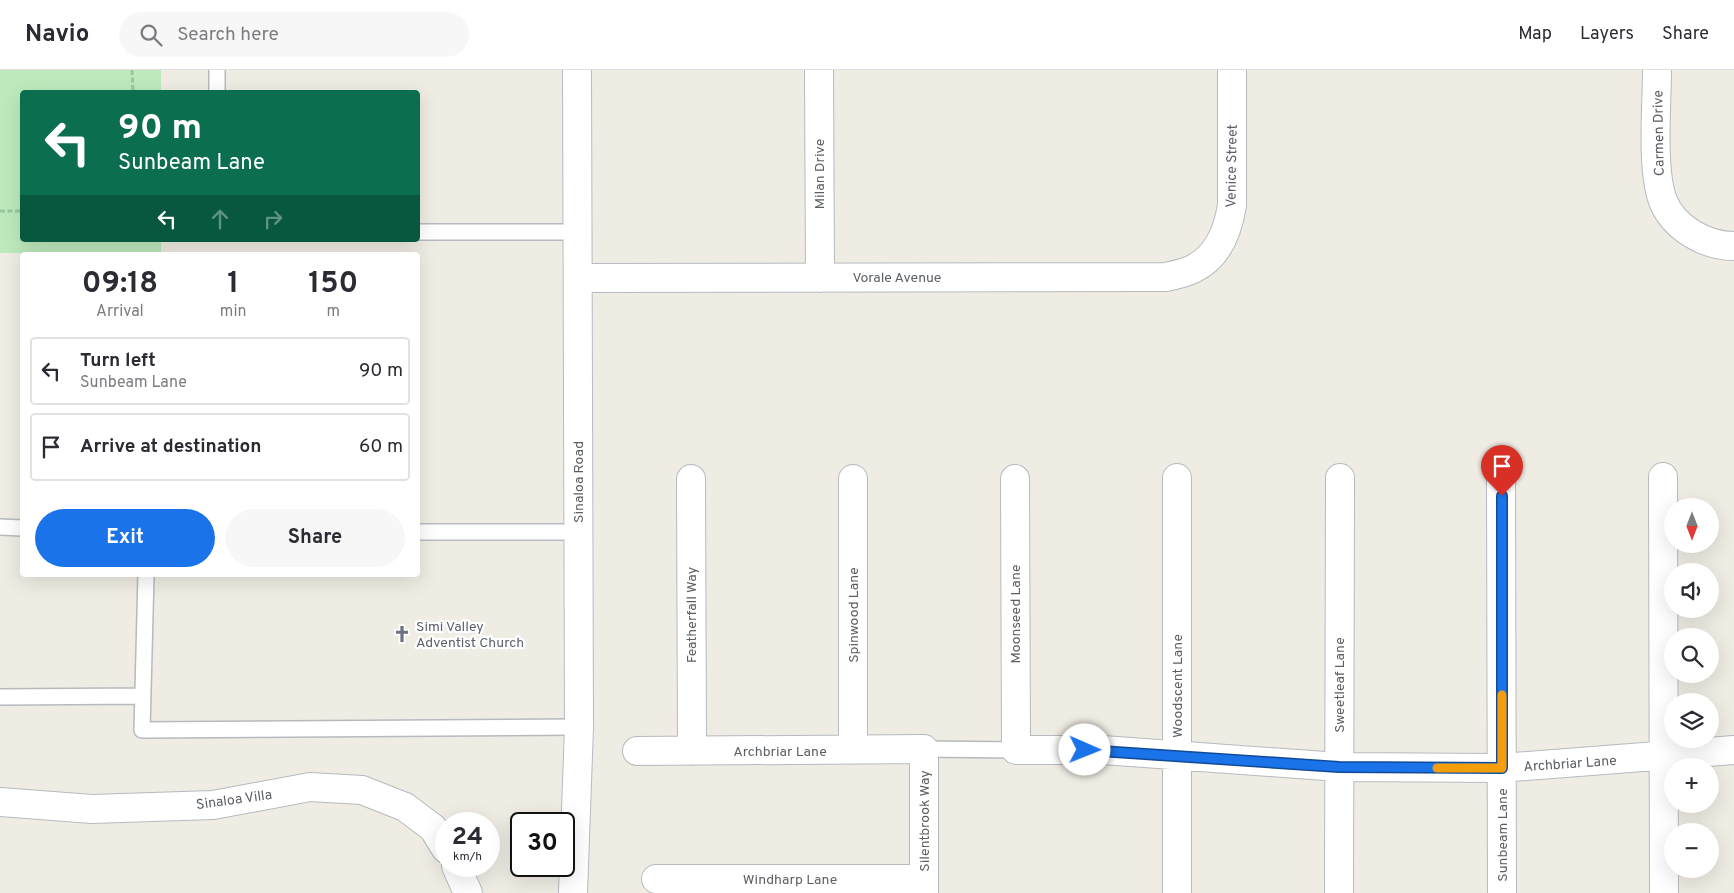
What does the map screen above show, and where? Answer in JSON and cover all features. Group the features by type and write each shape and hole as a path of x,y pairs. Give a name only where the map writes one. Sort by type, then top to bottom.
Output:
{"street":[{"name":"Sinaloa Road","path":"573,893 578,727 577,70"},
{"name":"Milan Drive","path":"819,70 820,278"},
{"name":"Venice Street","path":"1210,256 1218,248 1229,227 1232,205 1232,70"},
{"name":"Carmen Drive","path":"1657,70 1657,172 1663,201 1676,222 1698,239 1734,246"},
{"name":"Vorale Avenue","path":"578,278 1166,277 1193,269 1210,256"},
{"name":"Sunbeam Lane","path":"1502,477 1502,893"},
{"path":"1663,477 1664,893"},
{"name":"Woodscent Lane","path":"1177,478 1178,893"},
{"name":"Sweetleaf Lane","path":"1339,893 1340,478"},
{"name":"Featherfall Way","path":"691,479 692,751"},
{"name":"Spinwood Lane","path":"853,479 853,750"},
{"name":"Moonseed Lane","path":"1015,479 1016,750"},
{"name":"Archbriar Lane","path":"637,751 924,749"},
{"name":"Silentbrook Way","path":"924,749 924,886"},
{"name":"Archbriar Lane","path":"1016,750 1103,750 1339,767 1502,768 1734,750"},
{"name":"Sinaloa Villa","path":"0,802 92,809 213,805 310,787 362,790 405,807 435,831"},
{"path":"461,877 468,893"},
{"name":"Windharp Lane","path":"656,879 924,886"}],"lane":[{"path":"217,70 217,90"},
{"path":"420,232 578,232"},
{"path":"0,527 20,528"},
{"path":"420,532 578,532"},
{"path":"146,577 142,730 578,727"},
{"path":"0,697 142,696"},
{"path":"924,749 1016,750"}],"path":[{"path":"132,70 132,90"},
{"path":"0,211 20,211"}],"green space":[{"path":"0,70 161,70 161,90 20,90 20,242 161,242 161,252 0,253"}],"slow traffic":[{"path":"1437,768 1502,768 1502,695"}],"place":[{"name":"Simi Valley Adventist Church","path":"402,634"}],"route":[{"path":"1085,750 1339,767 1502,768 1502,496"}]}
